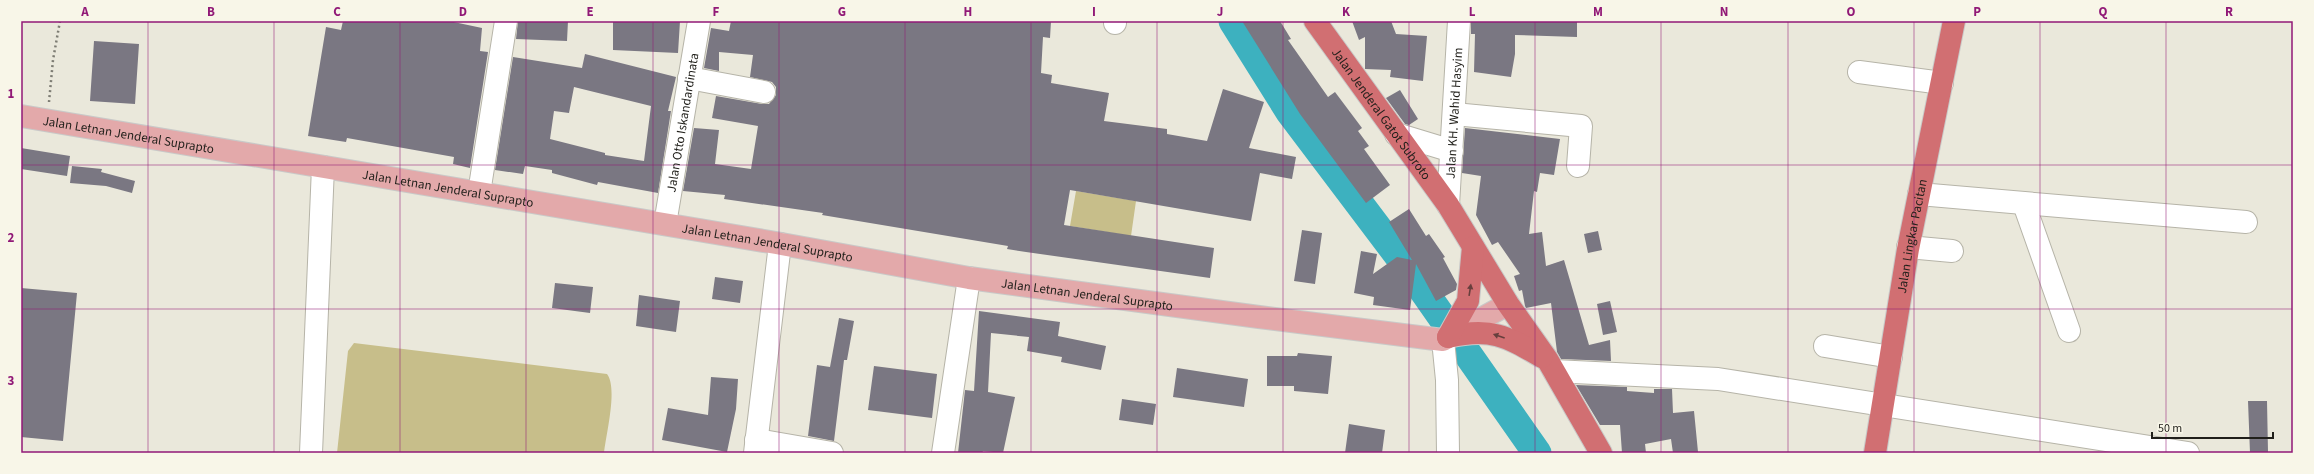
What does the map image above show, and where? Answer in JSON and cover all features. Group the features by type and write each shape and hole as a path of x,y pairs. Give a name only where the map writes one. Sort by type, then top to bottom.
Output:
{"highway":[{"name":"Jalan Jenderal Gatot Subroto","path":"1315,21 1448,205 1508,304 1550,365 1601,453"},
{"name":"Jalan Lingkar Pacitan","path":"1875,453 1908,247 1954,21"},
{"path":"1452,334 1468,301 1473,247"},
{"path":"1452,334 1477,331 1494,334 1518,343 1550,365"}],"main road":[{"name":"Jalan Letnan Jenderal Suprapto","path":"21,116 780,244 969,284 1452,334"},
{"path":"1452,334 1508,304"}],"street":[{"path":"479,193 506,21"},
{"name":"Jalan Otto Iskandardinata","path":"665,224 699,21"},
{"name":"Jalan KH. Wahid Hasyim","path":"1448,205 1460,21"},
{"path":"1859,72 1942,83"},
{"path":"689,78 764,92"},
{"path":"1454,114 1581,126 1578,166"},
{"path":"1396,134 1452,151"},
{"path":"311,453 323,167"},
{"path":"1919,194 2246,222"},
{"path":"2024,204 2069,331"},
{"path":"780,244 755,446 832,453"},
{"path":"1908,247 1952,251"},
{"path":"943,453 969,284"},
{"path":"1448,453 1447,380 1452,334"},
{"path":"1825,346 1891,357"},
{"path":"1550,365 1718,379 1883,407 2188,453"}],"path":[{"path":"48,121 53,60 60,21"}],"shaded area":[{"path":"1076,191 1136,201 1131,236 1070,226"},
{"path":"354,343 607,374 610,381 611,400 604,453 337,453 348,351"}],"building":[{"path":"343,21 449,21 482,28 480,51 488,52 470,168 453,164 454,157 347,138 346,142 308,136 326,27 341,30"},
{"path":"518,21 568,21 567,41 516,39"},
{"path":"613,21 680,21 678,53 613,50"},
{"path":"731,21 1051,21 1050,38 1043,37 1041,73 1052,75 1051,83 1109,93 1104,121 1167,129 1167,134 1207,141 1223,89 1264,102 1249,148 1296,157 1292,179 1260,173 1251,221 1070,190 1064,225 1214,248 1210,278 1007,249 1008,246 822,215 823,213 724,199 725,195 683,191 694,128 719,130 715,164 751,169 758,126 712,118 716,96 769,104 776,95 776,87 772,82 750,77 753,55 719,52 719,71 704,68 711,28 729,31"},
{"path":"1242,21 1280,21 1291,39 1288,40 1328,97 1335,92 1362,128 1358,131 1369,146 1364,149 1390,185 1366,203 1300,114"},
{"path":"1352,21 1391,21 1396,34 1427,36 1423,81 1390,77 1391,70 1365,69 1365,37 1359,40"},
{"path":"1471,21 1577,21 1577,37 1515,35 1515,54 1511,77 1474,72 1475,34 1471,34"},
{"path":"94,41 139,44 135,104 90,101"},
{"path":"585,54 676,77 668,111 671,111 658,193 598,182 597,185 552,173 552,170 525,166 523,174 495,170 513,57 582,68","holes":["574,87 651,106 644,161 605,155 605,153 550,139 554,111 569,113"]},
{"path":"1400,90 1418,119 1409,125 1405,124 1386,98"},
{"path":"1465,128 1560,139 1554,175 1540,173 1537,192 1534,191 1529,234 1542,232 1546,266 1564,260 1589,345 1610,340 1611,361 1561,359 1557,352 1551,303 1526,308 1522,290 1519,291 1514,276 1520,274 1498,242 1492,245 1476,215 1481,176 1462,173"},
{"path":"21,148 70,156 67,176 21,169"},
{"path":"72,166 102,169 101,172 135,181 132,193 106,186 70,183"},
{"path":"1409,209 1426,236 1429,234 1445,257 1443,258 1457,284 1456,290 1436,301 1416,264 1410,310 1373,305 1374,297 1354,293 1361,251 1377,254 1373,274 1397,257 1412,260 1389,222"},
{"path":"1302,230 1322,233 1315,284 1294,281"},
{"path":"1598,231 1602,250 1588,253 1584,234"},
{"path":"715,277 743,281 740,303 712,299"},
{"path":"555,283 593,287 590,313 552,308"},
{"path":"21,288 77,293 63,441 21,437"},
{"path":"639,295 680,301 676,332 636,326"},
{"path":"1610,301 1617,332 1603,335 1597,304"},
{"path":"979,311 1060,322 1058,336 1106,346 1101,370 1061,362 1062,357 1027,351 1029,337 991,333 988,392 1015,397 1003,453 983,451 982,453 958,453 965,390 974,391"},
{"path":"839,318 854,321 847,360 844,360 834,441 808,436 817,365 830,367"},
{"path":"1298,353 1332,356 1328,394 1294,391 1294,386 1267,386 1267,356 1297,356"},
{"path":"874,366 937,374 932,418 868,410"},
{"path":"1177,368 1248,379 1244,407 1173,397"},
{"path":"711,377 738,379 736,409 727,452 662,440 668,408 708,415"},
{"path":"1576,385 1627,387 1627,391 1654,393 1654,389 1672,389 1673,413 1694,411 1698,452 1673,453 1671,439 1645,444 1646,453 1622,453 1620,425 1600,425"},
{"path":"1122,399 1156,404 1153,425 1119,420"},
{"path":"2248,401 2267,401 2268,452 2250,453"},
{"path":"1349,424 1385,430 1382,453 1345,453"}],"waterway":[{"path":"1233,21 1290,112 1404,263 1537,453"}]}
